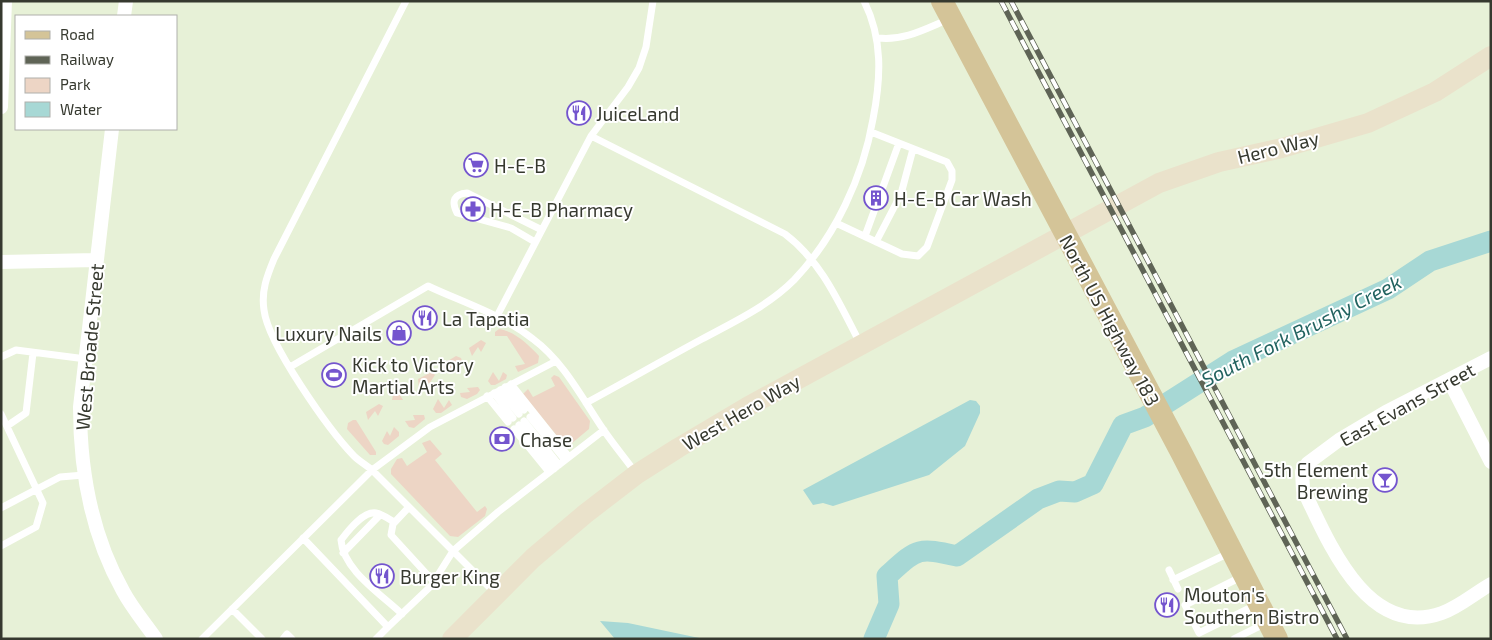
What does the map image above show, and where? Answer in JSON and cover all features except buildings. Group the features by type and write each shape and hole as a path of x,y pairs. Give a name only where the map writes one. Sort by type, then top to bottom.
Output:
{"main road":[{"name":"North US Highway 183","path":"946,10 1181,452 1268,622"},
{"name":"Hero Way","path":"1064,234 1159,183 1219,162 1282,148 1368,123 1435,92 1491,56"},
{"name":"West Hero Way","path":"452,639 496,593 584,514 637,474 747,407 1064,234"}],"street":[{"path":"1,107 5,1"},
{"path":"124,15 126,1"},
{"name":"West Broade Street","path":"112,130 80,407 80,445 92,520 123,592 156,639"},
{"path":"1,262 96,260"},
{"name":"East Evans Street","path":"1491,358 1386,412 1339,440 1324,453 1312,459 1302,472 1303,489 1332,550 1366,595 1378,605 1392,613 1412,618 1441,614 1491,584"},
{"path":"1449,380 1491,462"}],"lane":[{"path":"406,1 274,259 264,284 264,310 269,330 290,367 328,425 354,456 372,470 496,593"},
{"path":"496,318 591,136 628,87 639,68 646,48 653,1"},
{"path":"586,403 762,307 793,281 812,260 836,223 856,180 871,132 878,95 878,38 864,1"},
{"path":"878,38 892,40 914,34 946,10"},
{"path":"836,223 902,254 918,256 927,247 952,180 952,171 947,162 871,132"},
{"path":"591,136 785,234 803,248 825,277 861,345"},
{"path":"865,236 899,143"},
{"path":"876,242 901,194 913,149"},
{"path":"536,242 511,228 457,213 453,205 454,198 459,194 467,193 542,230"},
{"path":"290,367 428,286 516,326 535,340 556,361 637,474"},
{"path":"1,357 16,350 86,359"},
{"path":"7,426 26,413 33,353"},
{"path":"202,639 372,470 430,427 556,361"},
{"path":"499,390 516,416 499,390"},
{"path":"499,390 559,465"},
{"path":"1,414 43,503 36,527 1,546"},
{"path":"559,465 522,423 559,465"},
{"path":"376,639 434,582 453,551 498,512 604,430"},
{"path":"1,508 60,477 84,475"},
{"path":"409,508 394,522 391,529 394,540 434,582"},
{"path":"394,522 380,515 370,513 341,540 343,553 362,577 402,614"},
{"path":"343,553 380,515"},
{"path":"303,538 388,627"},
{"path":"1173,580 1232,552"},
{"path":"1169,570 1178,589"},
{"path":"1244,576 1185,605 1199,633 1268,622"},
{"path":"232,609 262,639"},
{"path":"1234,639 1268,622"},
{"path":"283,639 288,634 292,639"}],"green space":[{"path":"499,329 505,330 526,343 539,356 538,363 518,372 515,366 525,364 507,336 495,336 495,332"},
{"path":"481,340 486,343 481,352 478,347 472,356 469,348"},
{"path":"456,356 461,358 463,364 452,363 454,368 444,368 446,362"},
{"path":"432,372 435,375 429,384 426,379 419,388 418,379"},
{"path":"493,372 499,381 503,372 507,375 506,379 491,385 488,381"},
{"path":"554,375 559,377 590,421 589,429 571,444 562,442 523,394 528,389 533,397 555,386 551,378"},
{"path":"478,387 480,390 477,394 467,399 461,397 460,393 470,392 467,388"},
{"path":"403,389 408,390 411,394 400,395 403,400 392,400 393,395"},
{"path":"438,399 444,408 449,400 452,405 441,413 436,413 433,409"},
{"path":"379,404 383,406 378,416 375,411 368,420 366,412"},
{"path":"413,415 424,415 425,419 414,428 409,427 405,421 415,420"},
{"path":"356,420 376,455 370,455 347,429 348,423"},
{"path":"394,427 399,432 399,436 388,445 384,444 382,441 387,431 390,436"},
{"path":"430,440 442,454 435,460 477,512 485,506 487,509 485,516 458,537 450,536 391,474 391,469 397,459 402,458 407,466 427,452 422,443"}],"water":[{"path":"970,400 976,401 980,406 980,413 965,446 929,475 833,506 823,503 813,505 803,490"},
{"path":"600,621 628,623 704,639 615,639"}],"waterway":[{"name":"South Fork Brushy Creek","path":"874,639 889,604 887,576 912,555 919,552 934,551 957,556 1038,499 1059,491 1075,492 1093,484 1123,425 1145,417 1233,361 1388,289 1430,261 1491,241"}],"railway":[{"path":"1001,1 1337,639"},
{"path":"1011,1 1347,639"}],"place":[{"name":"JuiceLand","path":"579,113"},
{"name":"H-E-B","path":"476,165"},
{"name":"H-E-B Car Wash","path":"876,198"},
{"name":"H-E-B Pharmacy","path":"473,209"},
{"name":"La Tapatia","path":"425,318"},
{"name":"Luxury Nails","path":"399,333"},
{"name":"Kick to Victory Martial Arts","path":"334,375"},
{"name":"Chase","path":"502,439"},
{"name":"5th Element Brewing","path":"1385,480"},
{"name":"Burger King","path":"382,576"},
{"name":"Mouton's Southern Bistro","path":"1167,605"}]}
